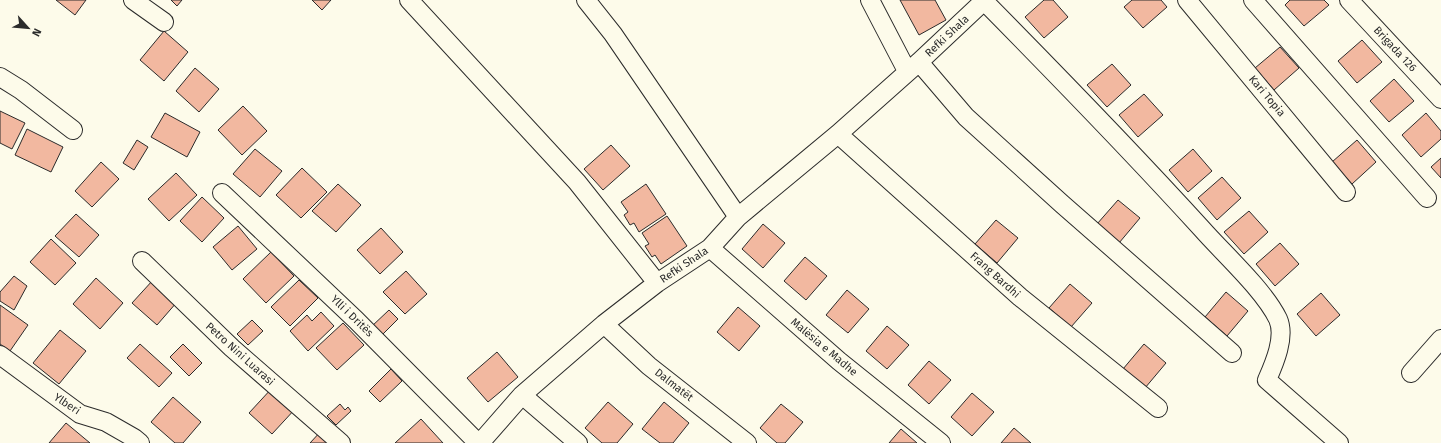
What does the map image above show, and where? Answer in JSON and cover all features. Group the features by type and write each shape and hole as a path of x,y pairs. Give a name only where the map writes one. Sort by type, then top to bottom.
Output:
{"street":[{"path":"133,0 164,22"},
{"path":"409,0 577,182 657,283"},
{"path":"586,0 613,34 738,217"},
{"path":"870,0 913,67 1062,204 1232,353"},
{"path":"984,0 1164,188 1263,296 1278,320 1280,345 1275,362 1267,380 1339,443"},
{"name":"Refki Shala","path":"479,443 522,395 604,324 657,283 710,248 738,217 838,134 913,67 984,0"},
{"name":"Kari Topia","path":"1187,0 1346,192"},
{"path":"1253,0 1427,198"},
{"name":"Brigada 126","path":"1349,0 1441,98"},
{"path":"0,77 21,90 73,130"},
{"name":"Frang Bardhi","path":"838,134 1020,297 1158,408"},
{"name":"Ylli i Dritës","path":"222,193 356,320 479,443"},
{"name":"Malësia e Madhe","path":"710,248 839,361 941,443"},
{"name":"Petro Nini Luarasi","path":"142,261 232,348 341,443"},
{"name":"Dalmatët","path":"604,324 649,366 747,443"},
{"path":"1411,373 1441,339"},
{"name":"Ylberi","path":"0,355 80,414 106,422 140,443"},
{"path":"522,395 578,443"}],"building":[{"path":"56,0 86,0 75,15"},
{"path":"171,0 182,0 177,6"},
{"path":"312,0 331,0 322,10"},
{"path":"900,0 935,0 946,20 919,35"},
{"path":"1044,0 1053,0 1068,17 1044,38 1025,17"},
{"path":"1132,0 1161,0 1167,7 1143,28 1124,7"},
{"path":"1290,0 1324,0 1329,5 1304,26 1285,5"},
{"path":"164,31 188,52 164,81 140,60"},
{"path":"1362,40 1382,62 1357,83 1338,61"},
{"path":"1280,47 1299,68 1274,90 1255,68"},
{"path":"1112,64 1131,85 1107,107 1087,85"},
{"path":"195,68 219,89 199,112 176,91"},
{"path":"1394,79 1414,101 1389,122 1370,101"},
{"path":"1144,94 1163,115 1138,137 1119,115"},
{"path":"243,106 267,131 242,155 218,130"},
{"path":"0,111 25,123 12,149 0,143"},
{"path":"165,113 200,132 187,157 151,137"},
{"path":"1426,113 1441,131 1441,139 1421,157 1402,135"},
{"path":"27,129 63,147 51,172 15,155"},
{"path":"137,140 148,147 134,170 123,163"},
{"path":"1357,140 1376,162 1352,184 1332,162"},
{"path":"611,145 630,166 603,190 584,169"},
{"path":"255,149 282,171 260,197 233,174"},
{"path":"1193,149 1212,171 1188,192 1169,170"},
{"path":"1441,158 1441,178 1431,167"},
{"path":"101,162 119,179 92,207 75,191"},
{"path":"302,168 327,192 301,218 276,195"},
{"path":"176,173 197,195 169,221 148,199"},
{"path":"1222,177 1241,198 1217,220 1198,198"},
{"path":"338,184 361,205 336,232 312,211"},
{"path":"646,184 666,214 639,232 634,223 630,225 624,215 628,212 621,202"},
{"path":"202,197 224,218 202,242 180,221"},
{"path":"1118,200 1140,218 1119,243 1097,224"},
{"path":"1249,211 1268,232 1244,254 1224,232"},
{"path":"76,214 99,235 79,257 55,236"},
{"path":"667,216 687,246 661,264 655,255 652,257 645,246 649,244 642,233"},
{"path":"996,220 1018,238 997,263 975,244"},
{"path":"763,224 785,243 763,268 742,249"},
{"path":"238,226 257,249 232,270 213,247"},
{"path":"381,228 403,252 380,274 357,250"},
{"path":"51,239 76,263 55,285 30,262"},
{"path":"1280,243 1299,264 1275,286 1256,264"},
{"path":"271,252 294,276 266,303 243,279"},
{"path":"805,257 827,276 806,300 784,281"},
{"path":"406,271 427,294 405,314 383,292"},
{"path":"14,276 27,286 14,310 0,301 0,292"},
{"path":"96,278 123,303 100,329 73,304"},
{"path":"153,280 177,302 157,325 132,303"},
{"path":"299,280 318,298 290,326 271,307"},
{"path":"1070,284 1092,303 1071,327 1049,308"},
{"path":"847,290 869,309 848,333 826,315"},
{"path":"1226,292 1248,311 1227,336 1205,317"},
{"path":"1321,293 1340,315 1316,336 1297,314"},
{"path":"0,305 28,325 10,351 0,344"},
{"path":"738,307 760,326 739,351 717,332"},
{"path":"389,310 398,319 380,337 371,327"},
{"path":"321,312 334,326 308,351 290,331 307,315 312,321"},
{"path":"252,320 263,331 248,345 237,334"},
{"path":"343,323 364,345 337,370 316,348"},
{"path":"887,326 909,345 887,369 866,351"},
{"path":"60,330 86,351 59,384 33,363"},
{"path":"140,344 172,373 159,387 127,358"},
{"path":"183,344 202,363 189,376 170,357"},
{"path":"1144,344 1166,363 1145,388 1123,369"},
{"path":"497,352 518,377 488,402 467,378"},
{"path":"929,361 951,380 929,404 908,385"},
{"path":"391,369 402,381 380,402 369,391"},
{"path":"273,387 296,408 272,434 249,413"},
{"path":"972,393 994,412 972,436 951,417"},
{"path":"173,397 201,422 183,443 175,443 151,422"},
{"path":"608,402 633,424 617,443 602,443 585,428"},
{"path":"664,402 689,423 673,443 660,443 642,429"},
{"path":"340,404 345,410 348,407 351,411 336,425 327,416"},
{"path":"781,404 803,422 785,443 777,443 760,428"},
{"path":"421,419 443,443 395,443"},
{"path":"66,423 90,443 49,443"},
{"path":"1014,428 1031,443 1001,443"},
{"path":"901,429 917,443 889,443"},
{"path":"322,430 336,443 310,443"}]}
